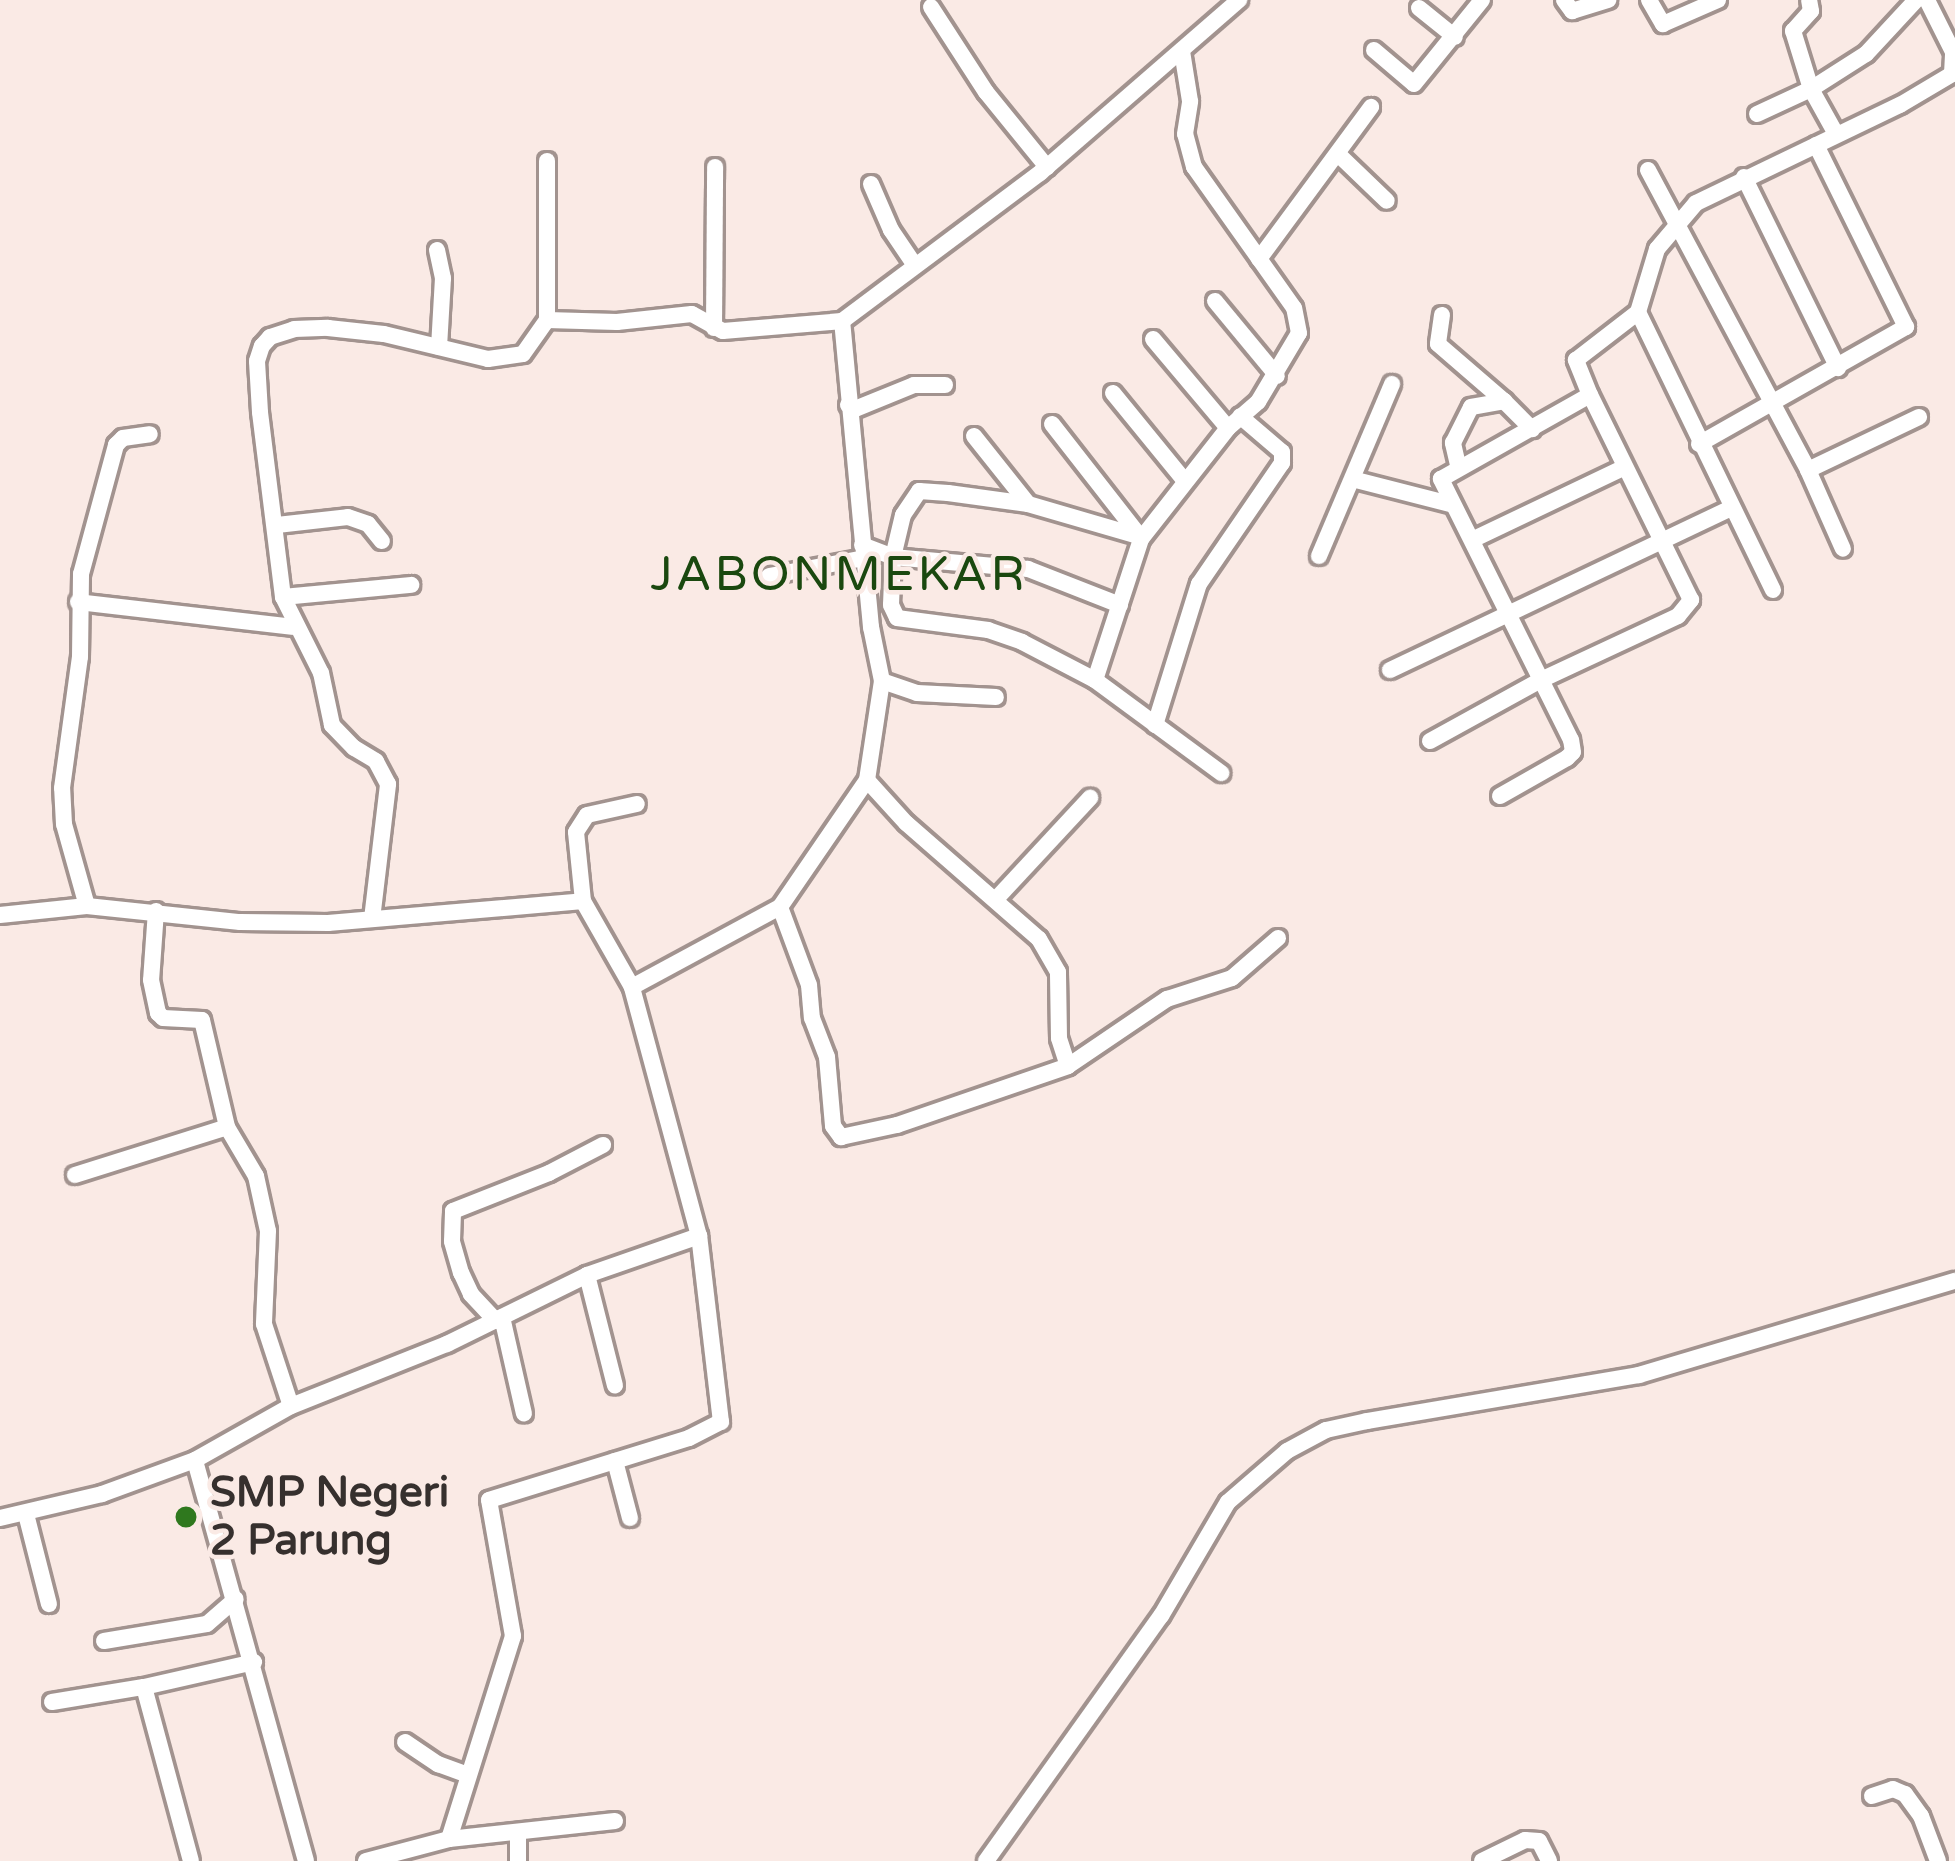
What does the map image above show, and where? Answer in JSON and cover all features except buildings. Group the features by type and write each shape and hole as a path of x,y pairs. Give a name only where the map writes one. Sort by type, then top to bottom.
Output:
{"street":[{"path":"548,320 617,322 692,314 713,328 842,321 1047,167 1238,0"},
{"path":"1374,50 1414,84 1482,0"},
{"path":"1564,0 1572,11 1608,0"},
{"path":"1648,0 1663,24 1718,0"},
{"path":"1809,0 1811,11 1793,31 1811,89 1837,134"},
{"path":"1756,114 1811,89 1866,54 1916,0"},
{"path":"1430,741 1687,608 1690,594 1623,468 1576,360 1638,312 1657,249 1696,203 1944,80 1955,66 1953,52 1927,0"},
{"path":"931,7 986,92 1047,167"},
{"path":"1419,8 1455,38"},
{"path":"1095,680 1140,537 1277,376 1293,350 1297,319 1186,149 1190,101 1182,51"},
{"path":"1944,80 1955,98"},
{"path":"1259,259 1371,107"},
{"path":"1699,444 1906,327 1816,145"},
{"path":"1339,155 1388,200"},
{"path":"372,920 388,784 376,761 354,748 332,725 321,673 293,627 283,596 257,361 270,338 328,328 488,359 523,355 548,320 547,160"},
{"path":"713,328 715,167"},
{"path":"1648,170 1679,220 1771,407 1808,470 1843,549"},
{"path":"1744,177 1838,368"},
{"path":"871,184 914,265"},
{"path":"437,250 443,278 440,347"},
{"path":"1215,301 1277,376"},
{"path":"1638,312 1773,590"},
{"path":"1442,315 1438,344 1532,429"},
{"path":"632,987 780,907 867,780 882,681 863,551 842,321"},
{"path":"1153,339 1234,422 1282,452 1282,463 1199,584 1155,725"},
{"path":"1319,556 1356,481 1392,384"},
{"path":"848,405 855,409 914,385 945,385"},
{"path":"1113,393 1184,480"},
{"path":"1500,796 1573,752 1544,679 1474,539 1450,504 1441,478 1590,394"},
{"path":"1458,465 1454,443 1460,421 1471,407 1504,401"},
{"path":"1808,470 1919,417"},
{"path":"1052,424 1140,537"},
{"path":"87,906 64,824 62,788 80,657 78,602 86,553 116,445 149,434"},
{"path":"974,436 1028,505"},
{"path":"1474,539 1623,468"},
{"path":"1356,481 1450,504"},
{"path":"1140,537 1028,505 919,491 903,515 892,557 891,605 897,618 988,630 1022,642 1095,680 1221,773"},
{"path":"1390,670 1730,509"},
{"path":"277,525 348,517 368,524 382,541"},
{"path":"770,576 863,551 1028,569 1120,605"},
{"path":"283,596 411,585"},
{"path":"78,602 293,627"},
{"path":"882,681 917,693 996,697"},
{"path":"867,780 906,824 998,898 1039,939 1058,972 1059,1038 1068,1066"},
{"path":"998,898 1090,798"},
{"path":"449,1839 513,1636 489,1500 689,1438 722,1420 698,1236 632,987 584,901 579,824 587,815 637,804"},
{"path":"0,915 87,906 240,922 372,920 584,901"},
{"path":"780,907 809,985 812,1018 827,1057 833,1126 841,1137 897,1125 1068,1066 1166,999 1232,978 1278,938"},
{"path":"156,911 151,980 158,1013 170,1019 202,1020 227,1127 256,1176 265,1212 264,1324 291,1406"},
{"path":"76,1175 227,1127"},
{"path":"524,1414 499,1319 471,1294 461,1273 452,1240 453,1210 549,1173 602,1145"},
{"path":"0,1518 196,1460 291,1406 499,1319 587,1275 698,1236"},
{"path":"587,1275 615,1386"},
{"path":"986,1861 1148,1635 1228,1502 1256,1472 1287,1451 1326,1430 1367,1420 1639,1375 1836,1321 1955,1281"},
{"path":"196,1460 306,1861"},
{"path":"615,1461 630,1518"},
{"path":"26,1514 49,1604"},
{"path":"104,1641 207,1624 236,1599"},
{"path":"52,1702 254,1662"},
{"path":"144,1687 191,1861"},
{"path":"405,1742 438,1764 468,1775"},
{"path":"1872,1796 1892,1789 1905,1794 1921,1816 1938,1861"},
{"path":"366,1861 449,1839 615,1821"},
{"path":"518,1835 518,1861"},
{"path":"1481,1861 1525,1840 1539,1841 1549,1861"}],"place":[{"name":"SMP Negeri 2 Parung","path":"186,1517"}],"district":[{"name":"JABONMEKAR","path":"839,576"}]}
